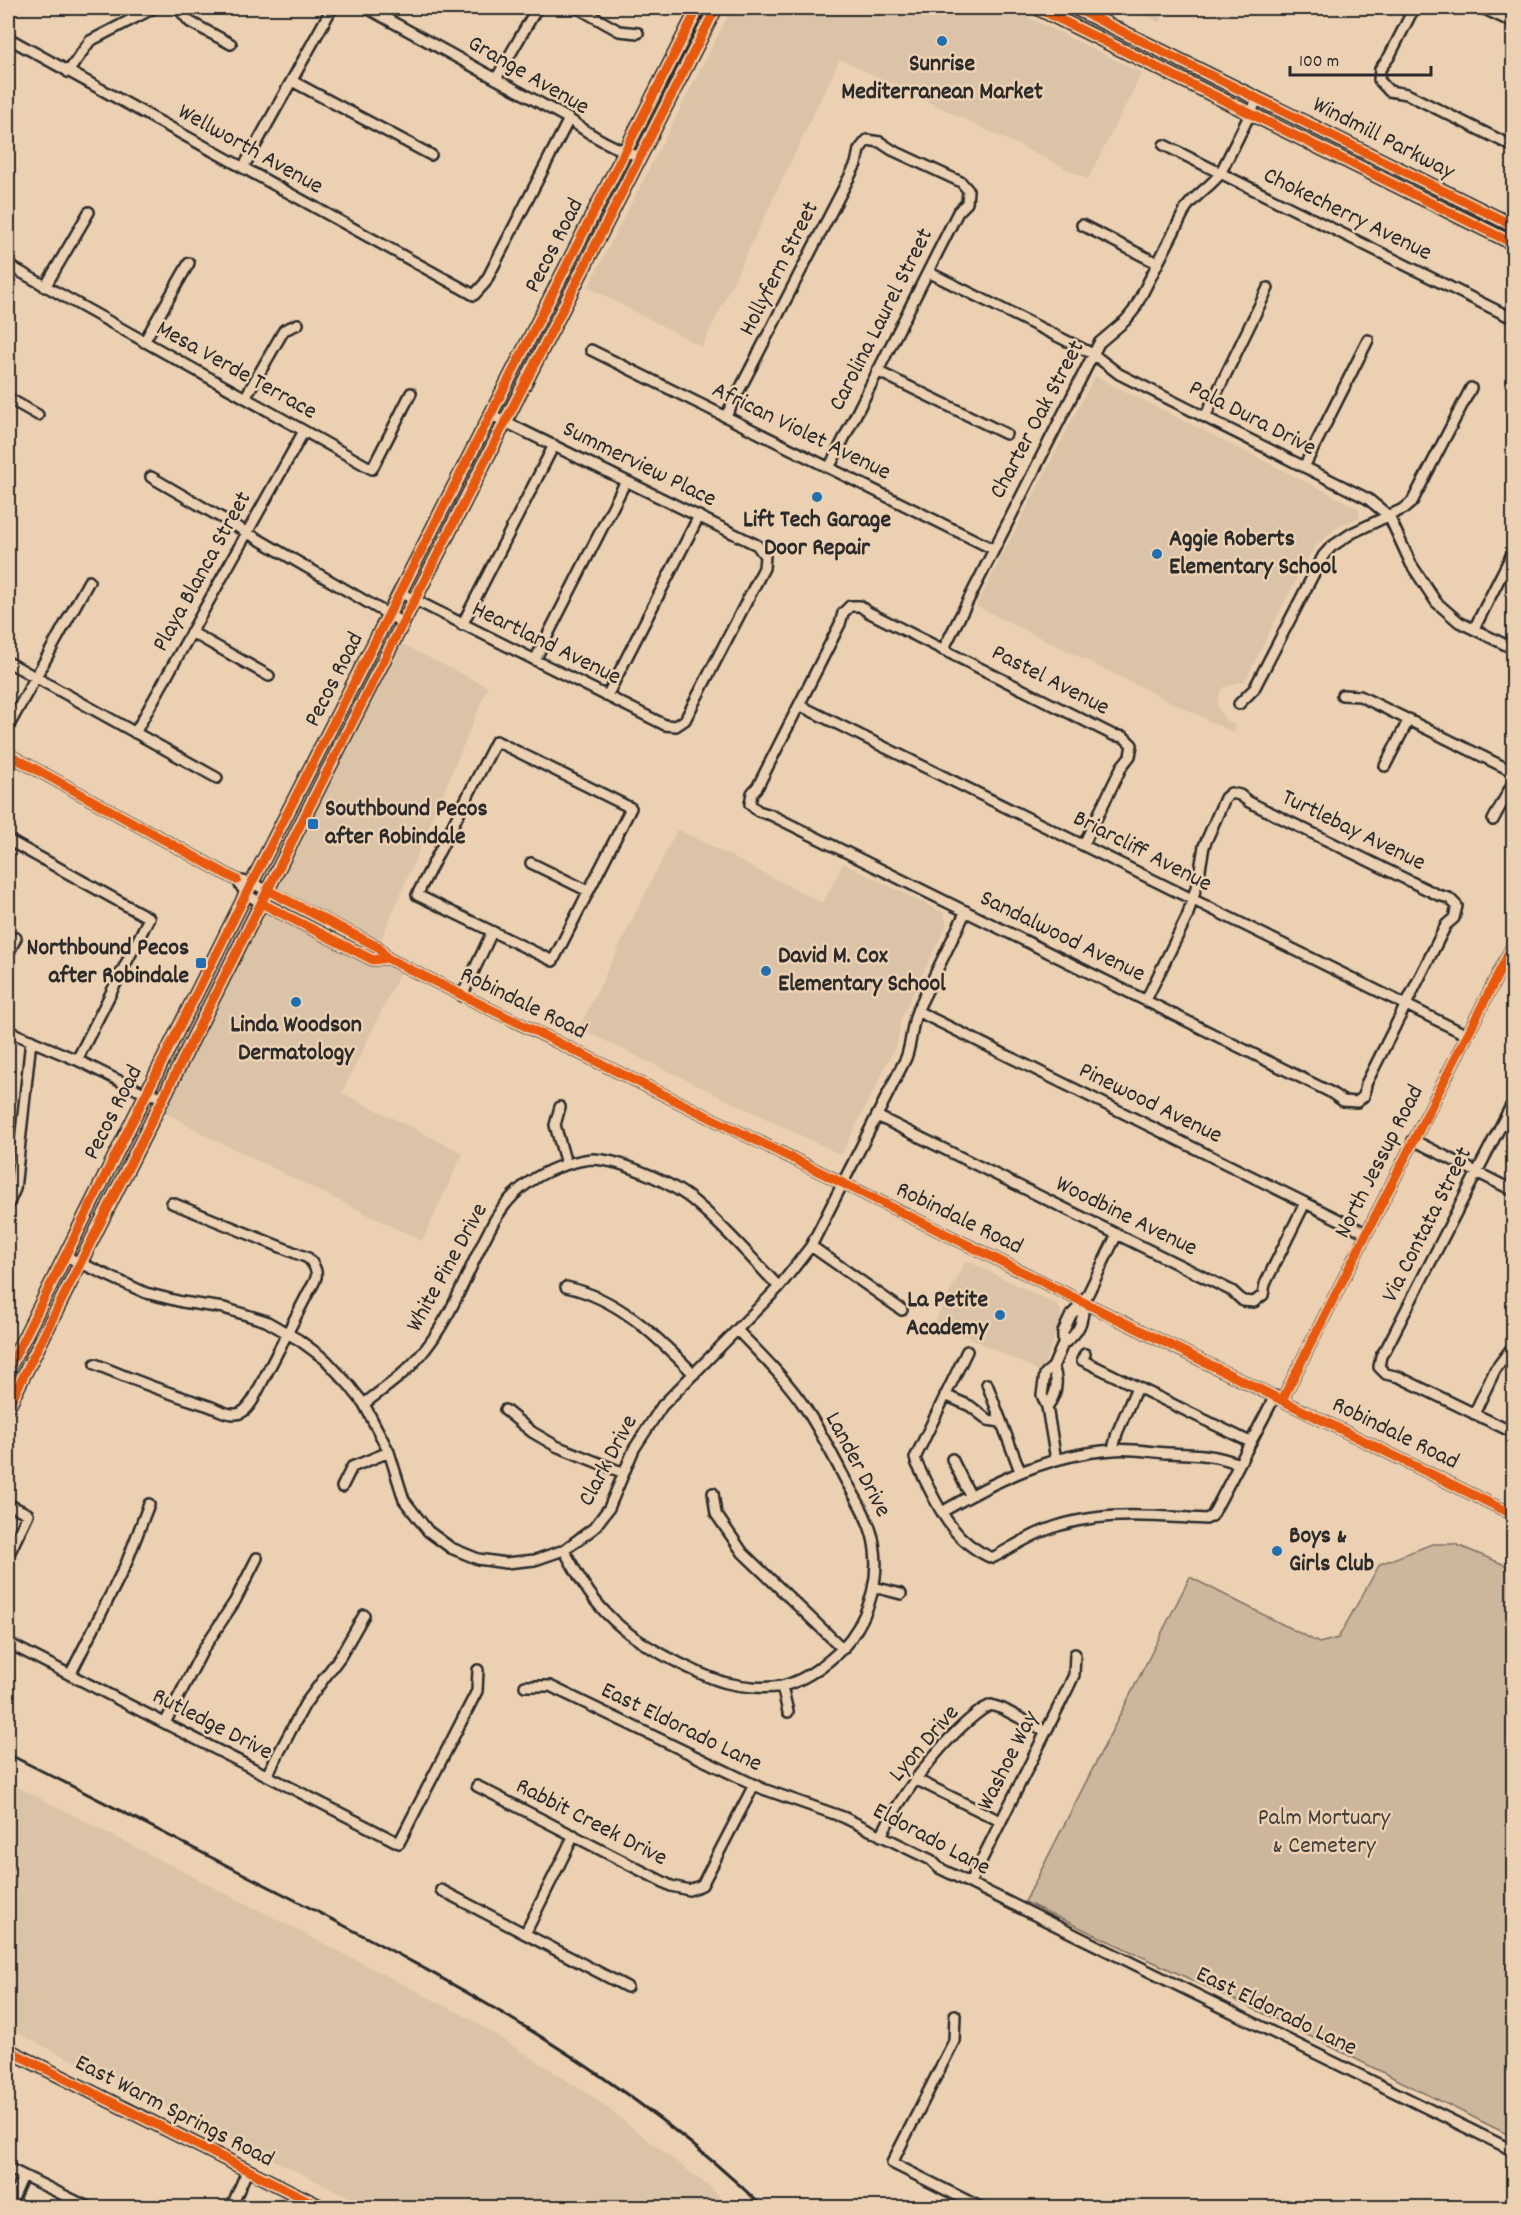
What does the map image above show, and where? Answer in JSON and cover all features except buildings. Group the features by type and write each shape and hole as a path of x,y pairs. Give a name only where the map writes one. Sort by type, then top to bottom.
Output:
{"main road":[{"name":"Pecos Road","path":"8,1370 249,888 698,8"},
{"name":"Pecos Road","path":"8,1407 267,890 716,8"},
{"name":"Windmill Parkway","path":"1037,8 1514,244"},
{"name":"Windmill Parkway","path":"1075,8 1514,226"},
{"path":"327,772 322,768 328,752 332,728"},
{"name":"East Warm Springs Road","path":"8,2050 323,2208"}],"street":[{"path":"68,72 90,41 154,8"},
{"path":"178,8 190,22 231,44"},
{"path":"243,168 332,8"},
{"name":"Grange Avenue","path":"367,8 568,119 582,129 625,152 641,157"},
{"path":"496,79 537,8"},
{"path":"578,8 619,31 638,33"},
{"path":"1414,8 1389,57 1380,69 1379,80 1389,91 1407,94 1514,147"},
{"path":"1482,8 1514,23"},
{"name":"Wellworth Avenue","path":"8,38 474,295 485,283 568,119"},
{"path":"292,81 431,155"},
{"name":"Charter Oak Street","path":"943,650 1098,343 1126,320 1134,310 1186,208 1193,198 1212,185 1220,174 1258,98"},
{"name":"Hollyfern Street","path":"726,416 856,165 859,150 867,140 880,142 892,150 961,182 968,190"},
{"name":"Chokecherry Avenue","path":"1164,145 1514,319"},
{"name":"Carolina Laurel Street","path":"829,468 958,212 967,203 968,190"},
{"path":"45,286 89,212"},
{"path":"1082,225 1157,263"},
{"path":"144,342 189,263"},
{"name":"Mesa Verde Terrace","path":"8,265 372,469 411,393"},
{"name":"Pala Dura Drive","path":"928,272 1093,354 1119,374 1368,499 1389,516 1411,564 1428,592 1447,613 1514,649"},
{"path":"1205,417 1268,288"},
{"path":"245,398 284,330 298,324"},
{"path":"1304,467 1368,340"},
{"name":"African Violet Avenue","path":"591,350 993,549"},
{"path":"877,371 1006,434"},
{"path":"1239,704 1254,689 1323,555 1341,539 1412,502 1471,388"},
{"path":"8,398 38,415"},
{"name":"Summerview Place","path":"491,415 757,545 765,556 764,568 696,701 685,720 676,726"},
{"name":"Playa Blanca Street","path":"135,733 304,431"},
{"path":"462,624 554,444"},
{"path":"151,477 403,622"},
{"path":"535,660 626,481"},
{"path":"607,696 699,516"},
{"path":"1474,629 1514,550"},
{"path":"8,727 89,581"},
{"name":"Heartland Avenue","path":"400,593 665,725 676,726"},
{"name":"Pastel Avenue","path":"799,705 840,624 843,613 850,606 860,606 1113,735 1124,737 1132,746 1130,756 1122,766 1083,844"},
{"path":"192,632 269,676"},
{"path":"8,662 217,778"},
{"path":"1342,695 1360,696 1514,772"},
{"name":"Sandalwood Avenue","path":"799,705 752,793 750,804 758,811 771,815 1146,1000 1330,1092 1343,1101 1357,1102 1364,1096 1366,1084 1406,1005"},
{"name":"Briarcliff Avenue","path":"799,705 1467,1035"},
{"path":"1385,766 1409,719"},
{"path":"496,741 631,808 553,961 492,932 417,895 496,741"},
{"name":"Robindale Road","path":"8,754 237,880 249,888 261,903 373,960 387,958"},
{"path":"1493,820 1514,781"},
{"name":"Turtlebay Avenue","path":"1193,900 1204,846 1225,798 1231,793 1240,795 1249,802 1438,895 1449,898 1457,906 1454,918 1446,925 1406,1005"},
{"path":"8,840 149,918 77,1060"},
{"path":"531,863 588,891"},
{"name":"Robindale Road","path":"249,888 267,890 378,947 387,958 462,996 1514,1515"},
{"path":"1146,1000 1187,917 1193,900"},
{"name":"Clark Drive","path":"65,1256 146,1293 182,1302 224,1308 266,1321 326,1360 364,1404 389,1452 404,1500 428,1531 451,1548 478,1559 506,1563 535,1560 564,1550 594,1528 609,1508 647,1427 662,1406 779,1287 811,1246 909,1049 911,1026 917,1011 966,911"},
{"path":"462,996 492,932"},
{"path":"8,954 16,938"},
{"name":"North Jessup Road","path":"942,1512 954,1533 982,1554 992,1558 1041,1532 1084,1519 1136,1515 1206,1519 1212,1516 1250,1442 1278,1398 1366,1233 1514,943"},
{"name":"Pinewood Avenue","path":"917,1011 1366,1233"},
{"path":"8,1031 77,1060 146,1094 164,1096"},
{"path":"8,1204 15,1189 31,1040"},
{"name":"Via Contata Street","path":"1474,1414 1399,1377 1386,1374 1379,1367 1381,1356 1514,1100"},
{"path":"560,1107 555,1125 566,1164"},
{"name":"Woodbine Avenue","path":"877,1116 1232,1291 1243,1301 1254,1302 1263,1295 1265,1284 1305,1203"},
{"path":"1413,1140 1514,1191"},
{"name":"White Pine Drive","path":"364,1404 407,1370 432,1341 450,1311 496,1218 508,1200 542,1173 566,1164 591,1159 620,1163 677,1189 696,1202 779,1287"},
{"path":"95,1364 158,1391 225,1413 238,1414 247,1409 254,1400 287,1333 317,1280 316,1266 308,1258 172,1203"},
{"path":"1056,1461 1047,1407 1042,1395 1042,1385 1045,1374 1053,1367 1063,1344 1074,1337 1083,1320 1084,1302 1117,1234"},
{"path":"811,1246 902,1310"},
{"path":"566,1287 586,1291 631,1316 656,1336 694,1374"},
{"name":"Lander Drive","path":"564,1550 583,1583 605,1612 629,1634 650,1649 705,1676 728,1684 755,1687 782,1686 815,1671 843,1649 859,1626 870,1604 876,1565 874,1542 860,1505 803,1405 778,1372 738,1331"},
{"path":"1514,1345 1496,1370 1474,1414 1514,1433"},
{"path":"967,1351 915,1458 942,1512 970,1495 1020,1471 1113,1449 1221,1456 1239,1464"},
{"path":"1085,1354 1082,1360 1250,1442"},
{"path":"987,1384 1020,1471"},
{"path":"1113,1449 1117,1432 1137,1387"},
{"path":"945,1395 970,1406 988,1420 1001,1422"},
{"path":"505,1410 532,1432 556,1446 624,1473"},
{"path":"342,1487 352,1467 389,1452"},
{"path":"952,1460 970,1495"},
{"path":"713,1493 716,1514 743,1553 843,1649"},
{"path":"8,1504 28,1514 8,1556"},
{"path":"70,1675 126,1564 149,1504"},
{"path":"165,1723 204,1648 235,1601 258,1558"},
{"path":"874,1587 901,1594"},
{"path":"267,1775 305,1704 340,1657 364,1615"},
{"name":"Rutledge Drive","path":"8,1642 399,1843 477,1691 478,1670"},
{"name":"Washoe Way","path":"970,1883 1074,1675 1075,1654"},
{"name":"East Eldorado Lane","path":"525,1686 550,1686 754,1785 820,1810"},
{"path":"782,1686 788,1712"},
{"name":"Lyon Drive","path":"881,1836 892,1811 916,1779 954,1735 976,1714 991,1705 1046,1732"},
{"path":"916,1779 1000,1821"},
{"name":"Rabbit Creek Drive","path":"477,1786 671,1886 689,1890 702,1885 754,1785"},
{"name":"Eldorado Lane","path":"820,1810 843,1817 931,1860 939,1868 1021,1909"},
{"path":"525,1934 574,1835"},
{"path":"441,1890 627,1987"},
{"name":"East Eldorado Lane","path":"1021,1909 1514,2151"},
{"path":"956,2015 954,2041 892,2163 982,2208"},
{"path":"8,2168 90,2208"},
{"path":"231,2208 247,2170"},
{"path":"9,2208 23,2176"},
{"path":"1510,2208 1514,2201"}],"shaded area":[{"path":"732,8 1009,8 1142,73 1088,179 840,59 702,347 588,287"},
{"path":"1130,8 1166,8 1159,22"},
{"name":"Aggie Roberts Elementary School","path":"1095,376 1358,508 1360,517 1336,528 1316,546 1305,562 1245,681 1224,687 1220,692 1217,706 1226,721 1235,724 1234,733 976,606"},
{"path":"383,639 404,645 488,687 378,947 257,885"},
{"name":"David M. Cox Elementary School","path":"677,829 823,903 843,863 944,913 947,924 901,1018 897,1044 841,1155 579,1028"},
{"path":"255,891 402,969 342,1093 463,1153 422,1241 203,1134 148,1102"},
{"name":"La Petite Academy","path":"966,1260 1057,1305 1061,1311 1062,1320 1041,1372 935,1321"},
{"path":"8,1782 469,2018 590,2095 712,2189 730,2207 369,2207 9,2029"}],"green space":[{"name":"Palm Mortuary & Cemetery","path":"1432,1544 1455,1544 1505,1565 1513,1565 1513,2137 1271,2017 1025,1902 1190,1577 1319,1643 1338,1638 1380,1564"}],"railway":[{"path":"8,1754 350,1929 537,2034 597,2073 655,2115 711,2160 764,2208"}],"cycle path":[{"path":"8,1370 246,894 698,8"},
{"path":"8,1407 327,772 716,8"},
{"path":"1037,8 1514,244"},
{"path":"1075,8 1514,226"},
{"path":"8,754 237,880"},
{"path":"267,890 378,947 387,958 1514,1515"},
{"path":"261,903 373,960 387,958"},
{"path":"1282,1400 1514,943"},
{"path":"8,2050 323,2208"}],"place":[{"name":"Sunrise Mediterranean Market","path":"942,41"},
{"name":"Lift Tech Garage Door Repair","path":"817,497"},
{"name":"Aggie Roberts Elementary School","path":"1157,554"},
{"name":"Southbound Pecos after Robindale","path":"313,824"},
{"name":"Northbound Pecos after Robindale","path":"201,963"},
{"name":"David M. Cox Elementary School","path":"766,971"},
{"name":"Linda Woodson Dermatology","path":"296,1002"},
{"name":"La Petite Academy","path":"1000,1315"},
{"name":"Boys & Girls Club","path":"1277,1551"}]}
